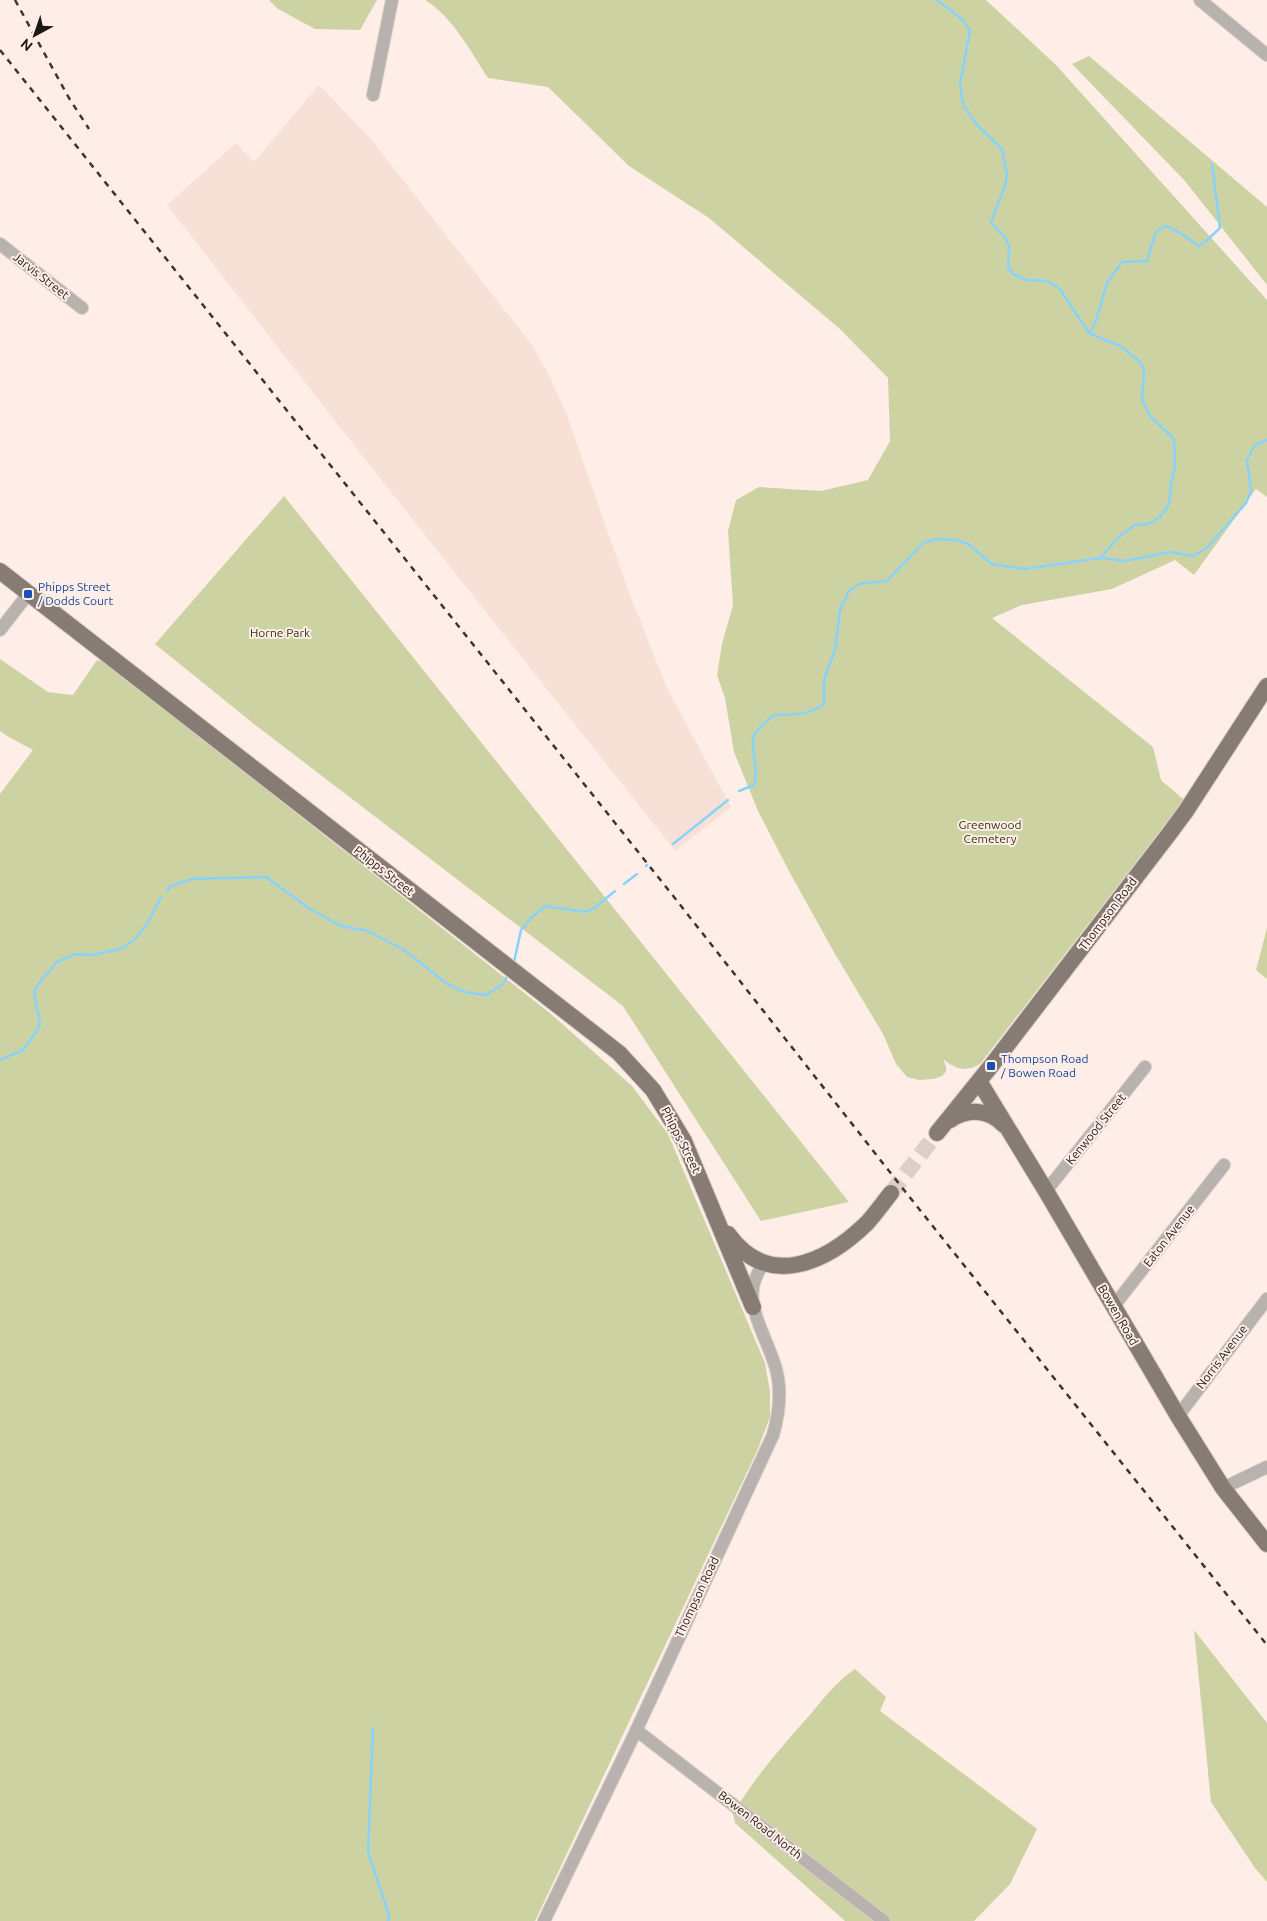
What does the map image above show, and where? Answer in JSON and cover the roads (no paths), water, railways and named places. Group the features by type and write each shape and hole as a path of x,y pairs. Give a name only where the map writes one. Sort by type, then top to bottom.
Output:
{"main road":[{"name":"Phipps Street","path":"0,571 619,1053 653,1090 666,1110 684,1141 716,1215"},
{"name":"Thompson Road","path":"1015,1139 1002,1122 978,1111 955,1116 939,1131 1186,811 1267,686"},
{"name":"Bowen Road","path":"979,1081 1046,1190 1178,1416 1223,1488 1267,1544"},
{"path":"716,1215 732,1240 751,1256 763,1263 777,1267 793,1265 826,1253 848,1238 867,1223 891,1193"},
{"path":"716,1215 753,1307"}],"street":[{"path":"373,95 392,0"},
{"path":"1200,0 1267,55"},
{"name":"Jarvis Street","path":"0,244 82,308"},
{"path":"0,630 28,594"},
{"name":"Kenwood Street","path":"1046,1190 1145,1067"},
{"name":"Eaton Avenue","path":"1113,1307 1224,1164"},
{"name":"Thompson Road","path":"544,1921 636,1730 773,1434 778,1417 780,1394 777,1371 753,1307 753,1289 763,1263"},
{"name":"Norris Avenue","path":"1178,1416 1267,1298"},
{"path":"1223,1488 1267,1466"},
{"name":"Bowen Road North","path":"636,1730 884,1921"}],"waterway":[{"path":"937,0 963,20 970,31 960,84 963,105 978,126 1002,149 1007,175 1005,186 991,222 1007,240 1009,247 1008,267 1013,274 1026,280 1048,281 1060,289 1089,333 1122,347 1141,363 1144,371 1142,400 1150,416 1174,439 1175,467 1169,504 1160,517 1148,524 1135,525 1120,536 1100,558"},
{"path":"1089,333 1095,324 1107,283 1122,262 1147,261 1156,231 1166,226 1179,232 1199,246 1220,228 1212,164"},
{"path":"739,791 754,785 756,779 753,741 755,733 760,727 774,715 806,712 824,704 824,680 835,650 840,610 849,591 859,584 887,581 923,543 937,539 955,540 968,544 992,564 1025,569 1100,558 1125,561 1170,552 1193,556 1207,548 1246,503 1251,491 1247,460 1254,446 1267,440"},
{"path":"673,844 728,800"},
{"path":"624,884 637,874"},
{"path":"167,891 171,886 192,879 266,877 307,907 341,926 368,931 404,950 446,983 464,992 486,995 503,984 507,976"},
{"path":"514,962 521,930 545,906 585,912 593,909 615,891"},
{"path":"0,1060 23,1050 34,1035 40,1024 34,992 39,983 57,962 75,954 93,955 123,948 135,939 147,924 161,897"},
{"path":"373,1728 368,1852 389,1915 388,1921"}],"tunnel":[{"path":"891,1193 937,1133"}],"railway":[{"path":"15,0 69,98 89,129"},
{"path":"0,50 1267,1645"}],"place":[{"name":"Phipps Street / Dodds Court","path":"28,594"},
{"name":"Thompson Road / Bowen Road","path":"991,1066"}],"park label":[{"name":"Horne Park","path":"280,633"},
{"name":"Greenwood Cemetery","path":"990,832"}]}
